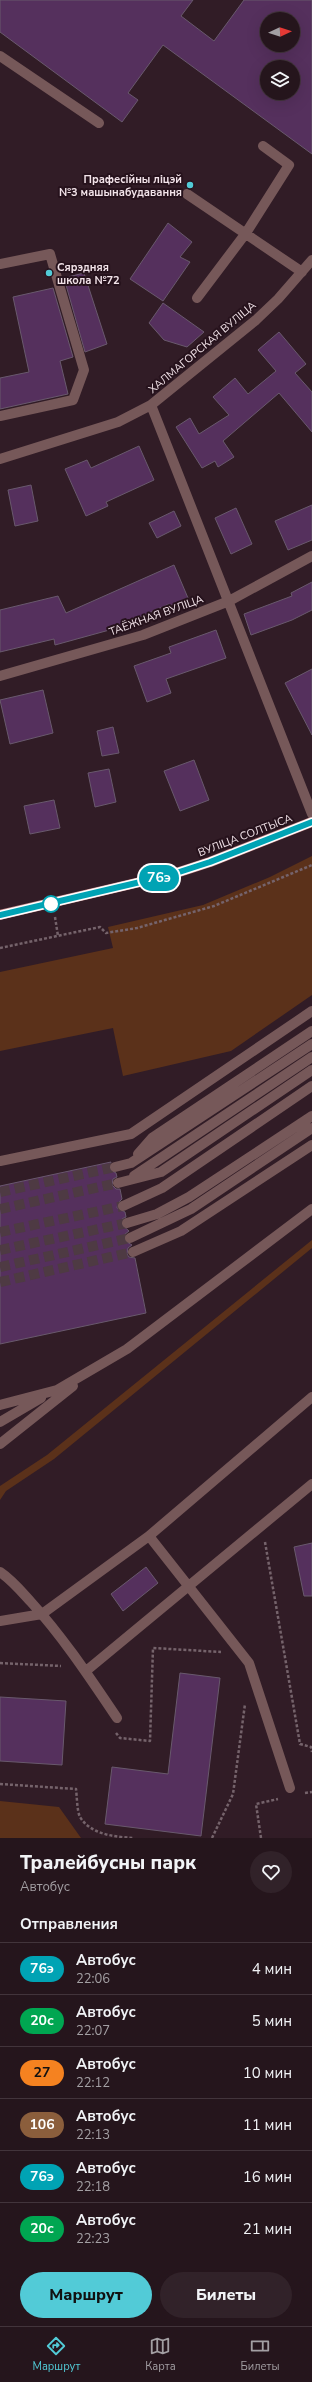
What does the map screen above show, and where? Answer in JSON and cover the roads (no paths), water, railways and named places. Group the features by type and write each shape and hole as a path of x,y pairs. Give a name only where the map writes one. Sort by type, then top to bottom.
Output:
{"main road":[{"name":"ВУЛІЦА СОЛТЫСА","path":"0,915 170,875 210,862 312,822"}],"street":[{"path":"0,56 99,123"},
{"path":"197,298 246,234 289,165 263,146"},
{"path":"187,194 302,272"},
{"path":"0,264 50,254 84,370 73,400 0,416"},
{"name":"ХАЛМАГОРСКАЯ ВУЛІЦА","path":"0,459 118,422 151,405 256,320 312,260"},
{"path":"151,405 312,814"},
{"name":"ТАЁЖНАЯ ВУЛІЦА","path":"0,676 143,635 229,600 312,556"},
{"path":"0,1161 131,1134 312,1011"},
{"path":"131,1163 152,1138 312,1031"},
{"path":"115,1167 131,1163 312,1044"},
{"path":"312,1057 123,1182 161,1172 312,1070"},
{"path":"123,1206 162,1188 312,1086"},
{"path":"127,1223 158,1214 190,1197 312,1116"},
{"path":"130,1238 191,1209 312,1128"},
{"path":"133,1252 181,1230 312,1145"},
{"path":"0,1422 127,1349 312,1209"},
{"path":"0,1444 99,1365"},
{"path":"0,1405 57,1390"},
{"path":"0,1621 42,1614 149,1536 312,1397"},
{"path":"86,1671 312,1484"},
{"path":"149,1536 249,1662 290,1788"},
{"path":"0,1572 8,1578 42,1614 86,1671 117,1718"}],"tunnel":[{"path":"0,1192 115,1167"},
{"path":"0,1209 118,1183"},
{"path":"0,1232 123,1206"},
{"path":"0,1250 127,1223"},
{"path":"0,1267 130,1238"},
{"path":"0,1282 133,1252"}],"place":[{"name":"Прафесійны ліцэй №3 машынабудавання","path":"190,185"},
{"name":"Сярэдняя школа №72","path":"49,273"}]}
